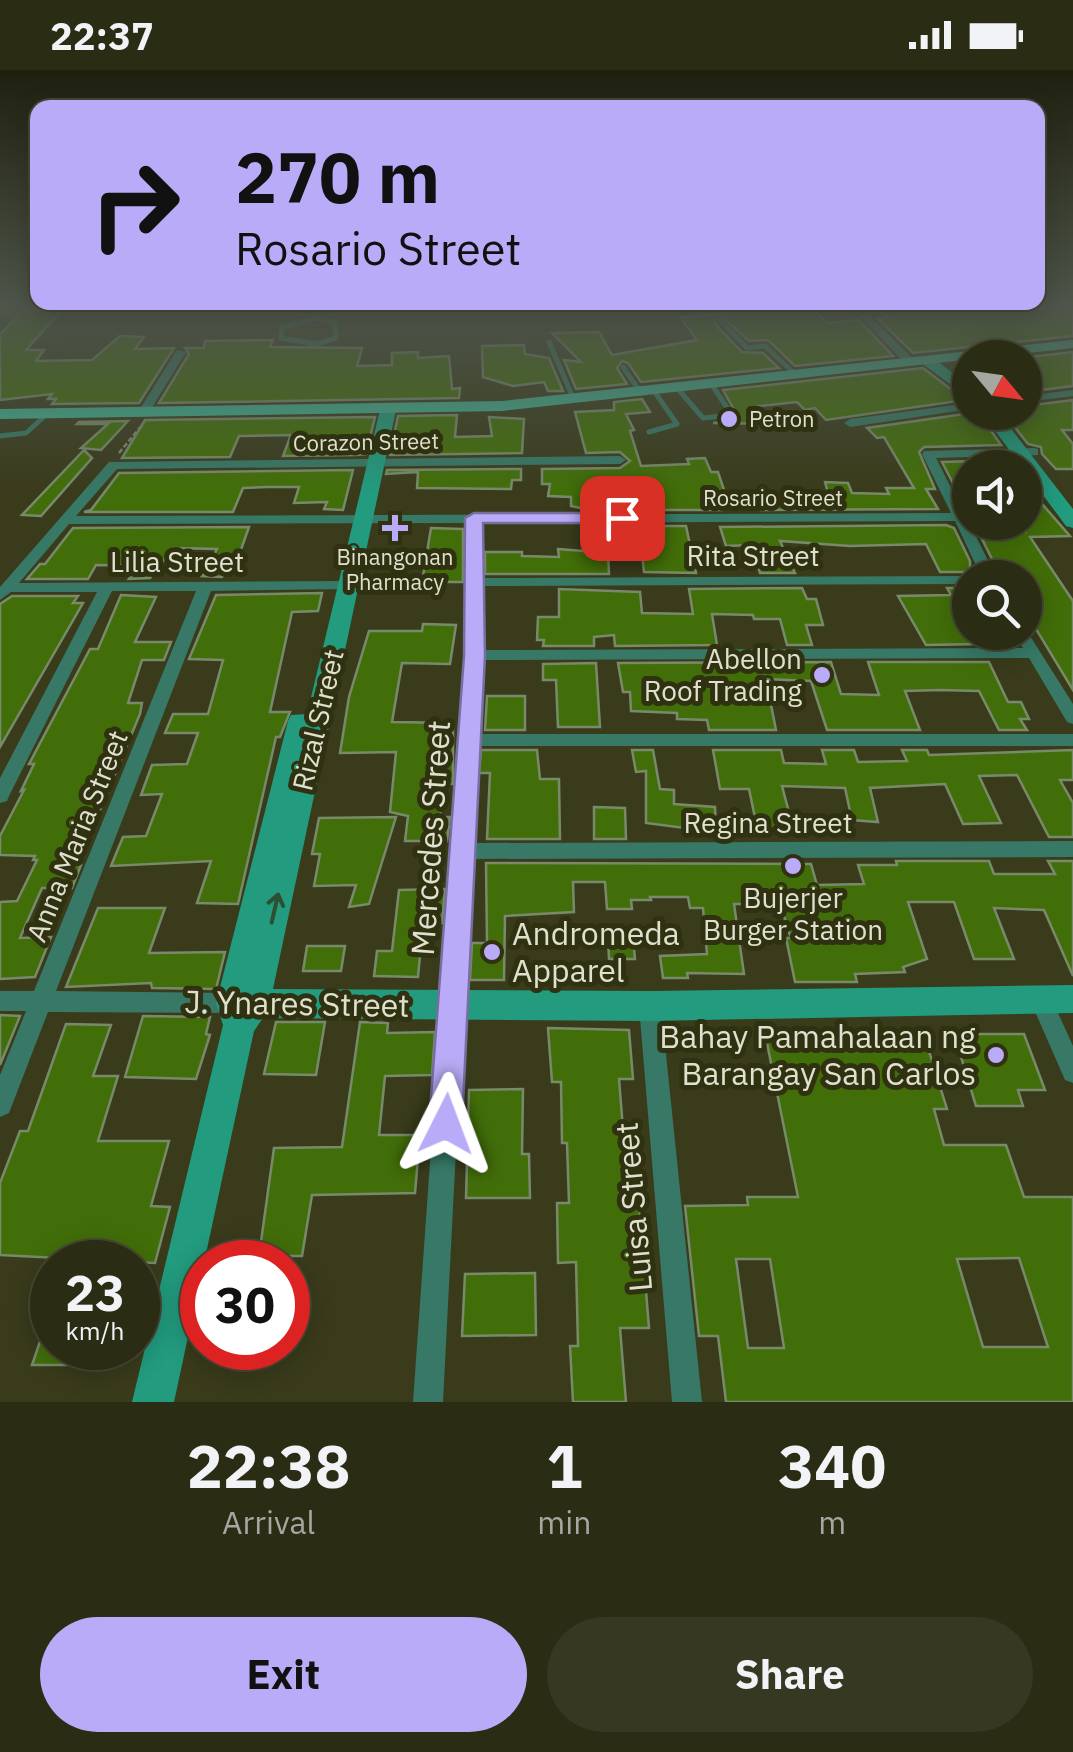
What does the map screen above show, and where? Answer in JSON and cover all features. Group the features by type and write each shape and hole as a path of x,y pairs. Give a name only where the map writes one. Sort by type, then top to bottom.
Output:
{"main road":[{"path":"2,416 382,410 574,400 865,368"}],"street":[{"path":"149,412 172,368"},
{"path":"1042,397 1073,392"},
{"path":"850,422 952,408"},
{"name":"Rizal Street","path":"152,1402 382,410"},
{"path":"1006,430 1025,450"},
{"path":"952,454 928,454 952,507"},
{"name":"Corazon Street","path":"113,464 620,460"},
{"path":"3,592 113,464"},
{"path":"1042,473 1072,514"},
{"name":"Mercedes Street","path":"428,1402 474,656 474,518"},
{"name":"Rosario Street","path":"66,520 952,518"},
{"name":"Rita Street","path":"476,582 952,580"},
{"name":"Lilia Street","path":"3,592 107,586 340,585"},
{"path":"0,796 107,586"},
{"name":"Anna Maria Street","path":"0,1105 205,587"},
{"path":"474,656 1034,652 1073,718"},
{"path":"469,740 1073,740"},
{"name":"Regina Street","path":"463,851 1073,849"},
{"path":"1057,999 1073,1072"},
{"name":"J. Ynares Street","path":"0,1001 242,1011 1057,999"},
{"name":"Luisa Street","path":"650,1006 688,1402"}],"lane":[{"path":"560,368 574,400"},
{"path":"623,368 677,424 648,432"},
{"path":"788,368 796,376"},
{"path":"678,389 704,418 732,414 712,385"},
{"path":"0,436 26,432 48,413"}],"path":[{"path":"113,464 149,412"}],"building":[{"path":"0,368 161,368 139,403 52,404 56,399 48,399 52,394 0,400"},
{"path":"180,368 450,368 452,389 460,388 459,398 159,403"},
{"path":"483,368 553,368 563,391 548,391 544,382 513,386 483,377"},
{"path":"567,368 617,368 627,384 576,389"},
{"path":"632,368 777,368 641,382"},
{"path":"923,368 952,390 952,402 826,420 815,408 805,410 797,402 759,406 772,424 713,423 738,417 723,390"},
{"path":"1042,368 1073,368 1073,386 1042,390"},
{"path":"642,399 650,412 626,414 634,430 630,431 641,466 689,464 687,459 705,458 711,472 718,472 724,490 716,491 722,510 589,510 571,506 571,497 548,496 550,484 542,484 542,469 620,468 630,461 620,452 586,453 575,412 614,410 614,402"},
{"path":"1073,400 1073,430 1062,430 1073,444 1073,469 1056,469 1042,454 1041,447 1028,444 1017,430 1042,430 1042,404"},
{"path":"457,415 455,437 492,436 489,417 524,419 522,453 390,455 398,416"},
{"path":"952,416 952,430 991,430 1001,445 924,447 919,452 935,489 926,489 938,509 761,510 758,495 828,493 825,482 848,483 852,493 889,494 886,488 914,488 884,437 877,438 867,428"},
{"path":"375,417 366,454 283,456 291,435 239,436 230,457 122,458 145,420"},
{"path":"128,421 101,450 81,448 108,424 79,422"},
{"path":"84,450 92,458 41,516 22,515"},
{"path":"942,462 952,462 952,481"},
{"path":"521,469 521,480 512,480 511,489 417,488 418,472 386,474 387,470"},
{"path":"353,470 343,510 324,509 327,502 294,503 299,487 268,487 243,488 233,512 84,512 91,510 119,473"},
{"path":"1043,505 1070,536 1042,537"},
{"path":"946,525 952,527 952,540 960,540 970,560 952,560 952,572 940,572 926,544 850,546 780,541 795,573 760,573 752,545 726,546 720,527"},
{"path":"612,526 686,526 696,573 644,572 641,546 615,546"},
{"path":"249,527 238,558 233,558 222,577 202,576 217,549 173,548 150,578 129,579 138,566 96,565 88,579 27,579 40,564 45,564 73,528"},
{"path":"431,528 463,529 463,582 422,582"},
{"path":"982,540 1032,540 1073,601 1073,690 1042,639 1042,560 992,560"},
{"path":"558,549 608,553 609,574 485,574 485,552 559,557"},
{"path":"802,588 807,599 816,599 823,625 806,625 812,645 787,645 780,619 712,614 717,645 615,646 614,635 594,637 594,646 543,646 544,640 537,640 538,617 559,617 559,589 640,592 642,613 693,614 689,589"},
{"path":"947,588 952,588 952,645 926,645 898,596 951,595"},
{"path":"322,593 318,611 292,612 270,712 290,712 280,737 276,737 238,904 197,903 211,861 111,866 123,837 146,836 162,794 141,795 152,765 187,764 198,733 165,733 173,714 208,714 223,660 189,659 216,595"},
{"path":"121,595 156,597 135,642 171,642 164,660 142,660 128,703 142,703 140,714 77,865 81,865 72,888 42,888 20,938 51,937 35,977 0,979 0,902 17,901 37,860 33,860 35,856 0,855 0,836 24,790 21,791 34,764 29,764 90,649 98,649"},
{"path":"12,596 78,596 73,603 83,603 0,747 0,604"},
{"path":"423,624 456,625 450,664 402,663 392,722 453,723 453,784 444,784 440,817 450,817 447,841 405,841 408,816 390,812 396,752 340,753 349,697 369,631 422,631"},
{"path":"831,662 841,694 879,695 868,662 989,662 1008,702 1021,702 1029,719 1020,719 1027,730 999,730 979,691 940,690 905,691 920,730 827,730 811,681 766,679 776,730 709,730 707,720 677,719 677,713 631,711 630,692 623,692 618,663"},
{"path":"596,663 600,727 558,727 556,680 543,680 543,664"},
{"path":"487,696 525,696 525,730 485,730"},
{"path":"481,750 537,750 540,779 559,779 560,839 487,839 490,773 479,773"},
{"path":"632,750 653,750 660,789 674,790 674,804 715,807 716,832 646,823 646,771 636,772"},
{"path":"713,750 781,750 784,763 826,764 822,750 854,750 858,762 907,761 902,750 927,750 929,755 1073,750 1073,780 1060,780 1073,803 1073,837 1049,837 1017,775 979,776 1001,823 963,824 945,784 870,788 878,822 852,820 845,788 782,786 794,831 758,832 749,789 720,789"},
{"path":"594,807 625,808 626,839 594,839"},
{"path":"396,817 369,904 349,907 356,885 314,886 320,854 312,854 319,818"},
{"path":"896,861 989,861 994,874 1055,874 1048,861 1073,861 1073,976 1044,910 994,908 1014,959 974,959 954,902 908,902 927,959 903,967 905,972 855,974 857,982 795,982 786,938 791,938 780,904 734,904 744,974 687,973 688,978 663,978 660,956 707,954 703,908 690,908 688,897 650,897 651,900 631,900 632,909 607,909 605,882 573,882 574,912 505,916 504,980 470,980 472,943 487,943 486,863 811,864 817,885 864,884 858,865 897,865"},
{"path":"445,889 442,923 423,923 418,977 374,976 377,951 392,951 399,890"},
{"path":"98,908 165,908 149,953 225,952 216,989 152,988 151,983 66,987"},
{"path":"608,939 633,939 635,959 609,959"},
{"path":"307,946 345,946 341,971 303,971"},
{"path":"0,1015 20,1016 0,1065"},
{"path":"143,1016 210,1017 206,1034 210,1035 196,1079 125,1077"},
{"path":"276,1022 325,1022 316,1075 264,1074"},
{"path":"360,1022 388,1023 387,1033 435,1032 432,1075 385,1076 379,1135 420,1135 415,1193 312,1195 305,1240 261,1240 274,1148 342,1147"},
{"path":"66,1024 111,1025 93,1076 118,1076 98,1141 169,1141 151,1206 170,1207 160,1244 160,1240 30,1240 30,1257 0,1255 0,1183 20,1131 28,1131"},
{"path":"548,1028 629,1030 633,1079 619,1079 629,1203 639,1203 649,1328 620,1328 626,1402 573,1402 570,1346 578,1346 576,1262 558,1263 557,1203 569,1203 567,1143 562,1143 561,1082 552,1082"},
{"path":"923,1032 947,1109 934,1109 944,1145 1006,1145 1024,1197 1073,1197 1073,1402 726,1402 718,1336 699,1336 685,1206 748,1205 747,1197 798,1197 765,1033","holes":["1019,1258 1048,1347 983,1347 957,1259","736,1259 770,1259 784,1348 748,1348"]},
{"name":"Bahay Pamahalaan ng Barangay San Carlos","path":"954,1034 1024,1034 1045,1090 1018,1090 1023,1106 976,1106"},
{"path":"523,1089 522,1154 529,1154 530,1198 466,1198 469,1090"},
{"path":"535,1273 536,1335 462,1336 465,1274"}],"place":[{"name":"Petron","path":"729,419"},
{"name":"Binangonan Pharmacy","path":"395,528"},
{"name":"Abellon Roof Trading","path":"822,675"},
{"name":"Bujerjer Burger Station","path":"793,866"},
{"name":"Andromeda Apparel","path":"492,952"},
{"name":"Bahay Pamahalaan ng Barangay San Carlos","path":"996,1055"}],"route":[{"path":"446,1124 474,656 474,518 622,518"}]}
